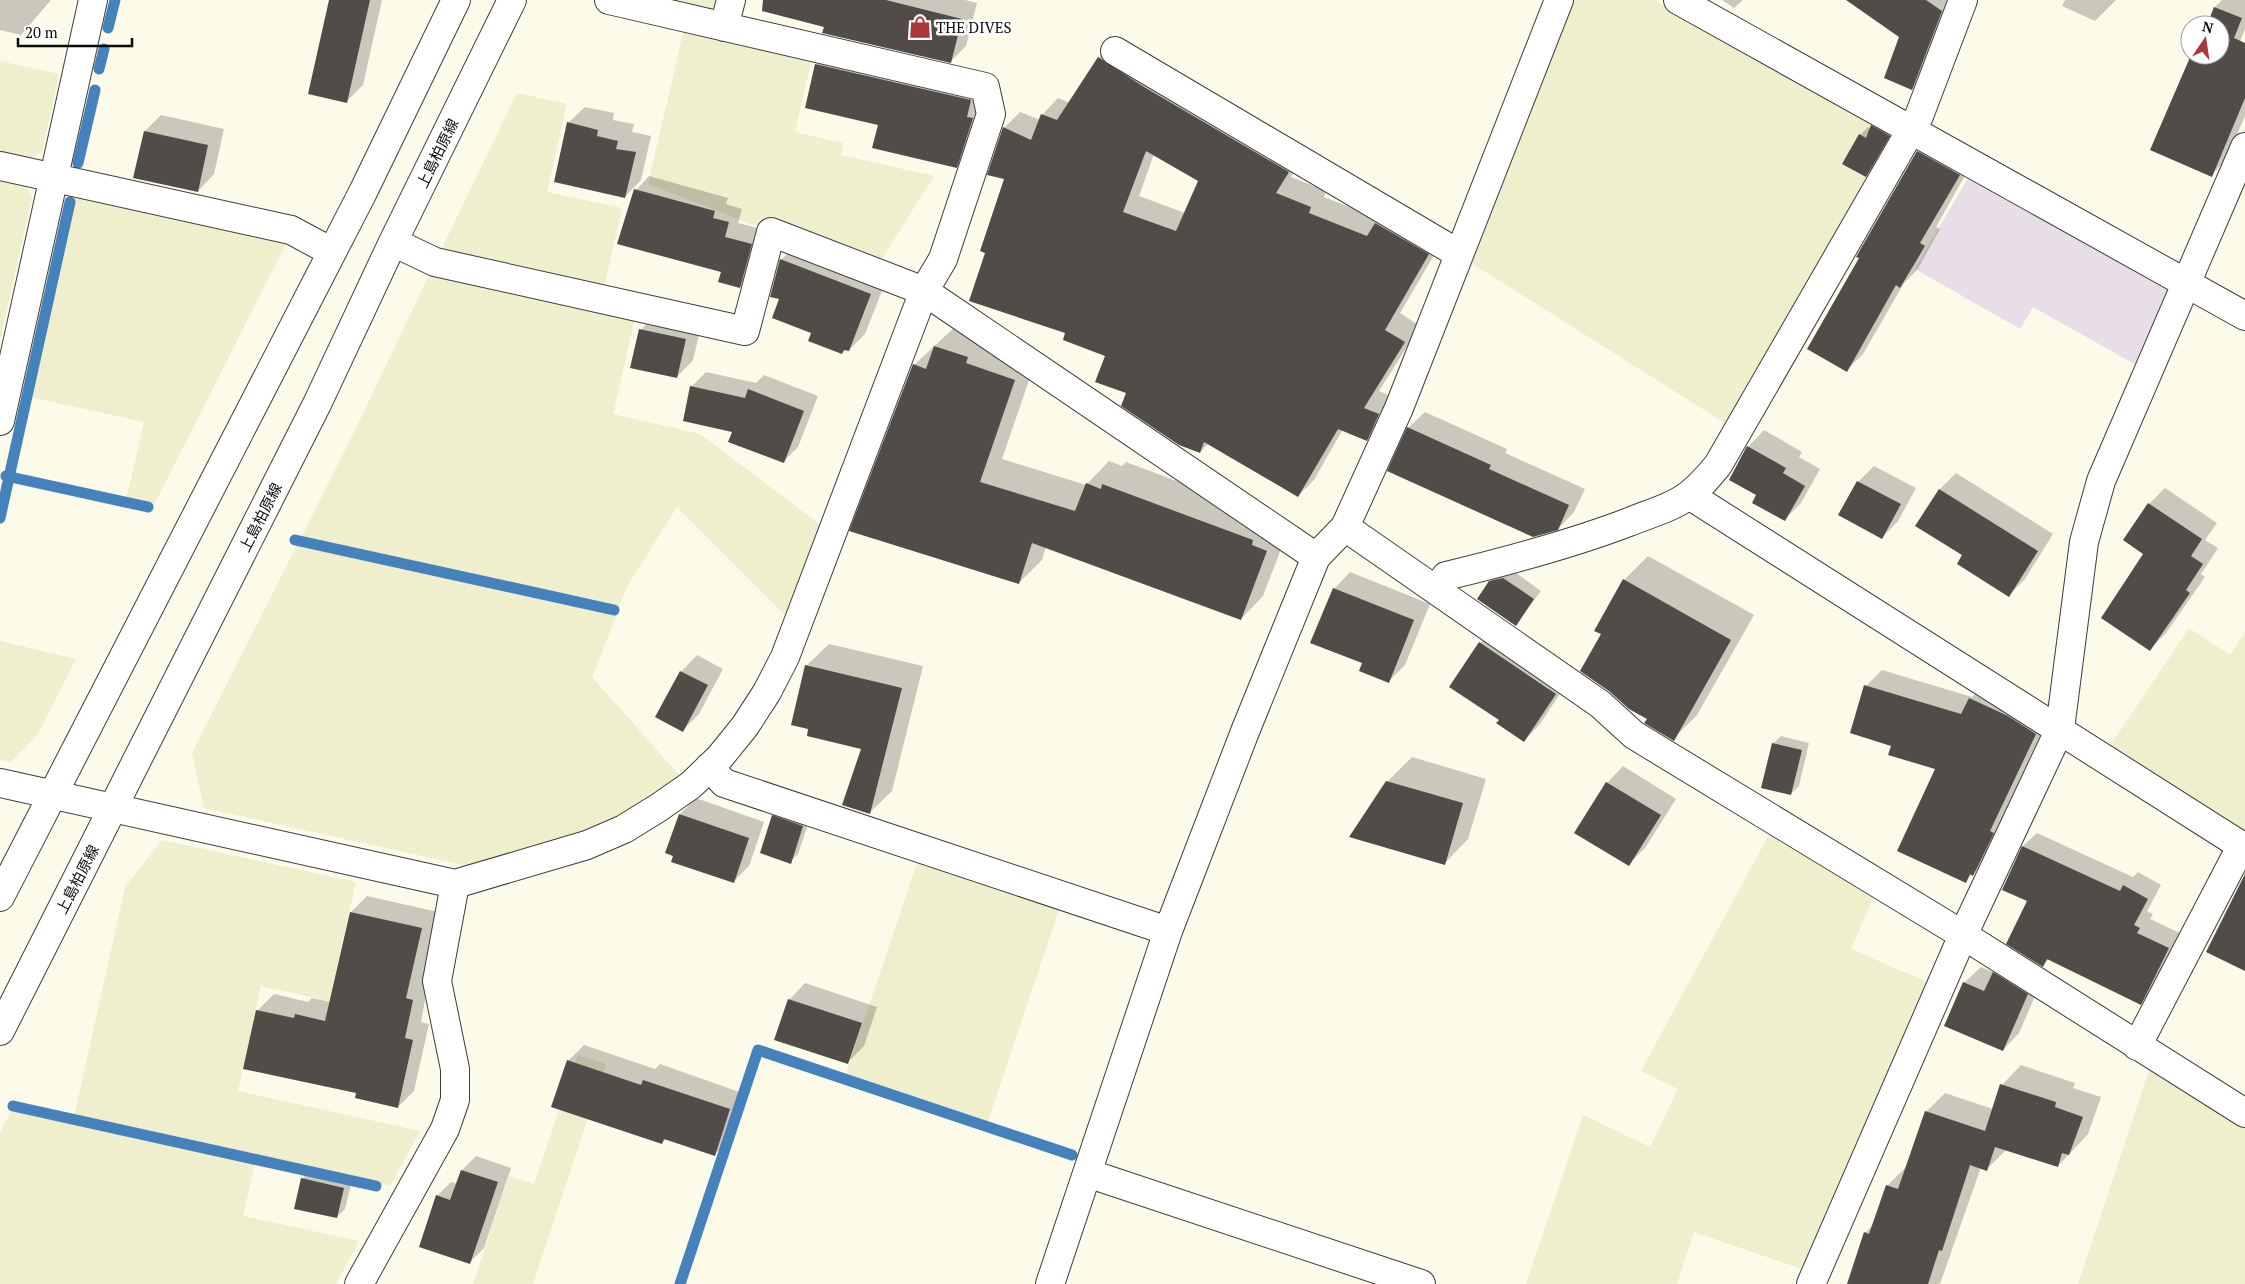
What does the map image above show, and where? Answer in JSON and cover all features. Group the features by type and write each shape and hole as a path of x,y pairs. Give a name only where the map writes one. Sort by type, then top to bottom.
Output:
{"street":[{"path":"0,421 93,0"},
{"path":"0,897 332,252 456,0"},
{"name":"上島柏原線","path":"0,1031 317,404 393,242 512,0"},
{"path":"0,783 455,884 587,846 617,832 658,808 691,785 745,726 767,692 785,657 924,290 943,259 991,114 985,87 609,0"},
{"path":"724,26 731,0"},
{"path":"1050,1284 1168,931 1316,557 1345,527 1399,408 1559,0"},
{"path":"1678,0 2245,316"},
{"path":"1436,590 1446,576 1559,547 1666,508 1704,482 1718,465 1918,116 1963,0"},
{"path":"1115,51 1459,254"},
{"path":"1811,1284 1963,935 2060,729 2084,542 2091,511 2101,481 2245,148"},
{"path":"0,166 291,230 332,252"},
{"path":"393,242 435,262 745,331 772,232 924,290 1316,557"},
{"path":"1689,494 2243,847 2137,1046"},
{"path":"1345,527 1600,704 1634,735 1963,935 2245,1113"},
{"path":"709,767 724,783 1168,931"},
{"path":"363,1283 444,1129 455,1100 454,1069 437,981 455,884"},
{"path":"1087,1173 1421,1284"}],"shaded area":[{"path":"1969,176 2169,287 2136,365 2033,307 2020,329 1915,269"}],"green space":[{"path":"660,0 719,0 716,13"},
{"path":"1571,0 1654,0 1887,130 1891,142 1728,425 1468,261"},
{"path":"684,29 812,58 795,132 843,143 841,155 934,176 880,262 764,217 761,228 648,184"},
{"path":"0,61 59,74 42,152 32,158 0,151"},
{"path":"517,93 567,104 547,192 622,208 604,288 440,252"},
{"path":"0,180 26,186 32,197 0,341"},
{"path":"74,197 286,244 154,505 126,500 144,422 30,397"},
{"path":"430,273 635,318 613,414 700,434 822,526 788,618 677,507 628,585 618,609 301,538"},
{"path":"298,543 617,614 592,677 681,777 619,819 584,834 472,867 204,808 192,753"},
{"path":"2189,628 2230,655 2245,632 2245,837 2108,749"},
{"path":"0,641 76,659 38,734 11,762 0,760"},
{"path":"1771,831 1875,894 1851,949 1927,982 1802,1269 1694,1232 1677,1284 1526,1284 1583,1115 1650,1147 1678,1089 1641,1071"},
{"path":"162,840 356,882 329,1001 261,986 238,1091 420,1131 390,1186 74,1117 125,887"},
{"path":"919,857 1061,904 988,1121 846,1074"},
{"path":"578,1055 606,1064 533,1284 473,1284 509,1176 534,1184"},
{"path":"2150,1067 2245,1127 2245,1284 2078,1284"},
{"path":"12,1109 255,1162 243,1216 359,1241 336,1284 0,1284 0,1133"}],"building":[{"path":"329,0 370,0 347,103 308,94"},
{"path":"763,0 886,0 962,19 951,63 822,33 824,27 762,11"},
{"path":"1846,0 1926,0 1942,11 1912,90 1884,78 1899,37"},
{"path":"2214,7 2242,18 2234,38 2245,43 2245,98 2212,177 2150,150 2187,65 2230,65 2230,15 2211,15"},
{"path":"1098,57 1144,87 1289,172 1276,193 1311,207 1309,213 1367,236 1375,223 1429,254 1385,330 1405,342 1364,408 1379,414 1367,441 1338,429 1298,497 1204,442 1200,453 1179,445 1121,406 1126,393 1095,382 1105,356 1063,340 1065,333 969,301 985,253 980,251 1004,179 987,175 1003,127 1031,140 1041,114 1057,120","holes":["1146,151 1198,181 1176,231 1123,212"]},
{"path":"815,64 971,100 967,117 973,118 957,168 872,148 878,125 805,108"},
{"path":"567,122 598,130 597,136 618,141 616,149 636,152 625,198 554,182"},
{"path":"1871,125 1890,136 1866,177 1842,164 1859,134 1866,138"},
{"path":"144,131 208,145 198,192 133,178"},
{"path":"1917,151 1960,175 1920,243 1925,246 1900,288 1896,285 1847,372 1807,349 1859,258 1856,257"},
{"path":"634,189 715,211 713,218 729,222 725,237 752,244 740,288 718,282 721,272 617,244"},
{"path":"780,259 871,294 849,351 844,350 842,354 808,341 811,333 772,318 779,299 770,297"},
{"path":"639,329 686,339 677,378 630,368"},
{"path":"934,346 968,357 966,363 1015,380 980,482 1075,511 1086,483 1101,489 1102,484 1253,540 1252,545 1267,551 1241,620 1032,543 1019,584 849,531 913,364 926,369"},
{"path":"690,386 745,398 748,389 804,411 784,463 728,442 732,432 683,421"},
{"path":"1407,427 1491,465 1489,469 1569,505 1558,530 1533,537 1387,471"},
{"path":"1747,446 1786,468 1783,473 1805,486 1785,521 1752,503 1756,495 1729,480"},
{"path":"1857,481 1901,504 1882,539 1838,515"},
{"path":"1939,489 2038,551 2009,597 1957,564 1962,555 1915,526"},
{"path":"2148,503 2202,539 2191,556 2203,564 2186,590 2190,593 2150,651 2101,618 2143,554 2123,540"},
{"path":"1503,578 1534,599 1516,626 1477,599 1489,581"},
{"path":"1623,579 1731,640 1674,741 1644,723 1647,719 1629,709 1609,691 1580,671 1601,634 1594,631"},
{"path":"1333,588 1414,620 1389,683 1359,671 1362,663 1310,643"},
{"path":"1479,642 1556,694 1524,742 1496,723 1499,720 1449,687"},
{"path":"805,665 902,688 870,814 842,805 861,749 807,736 808,729 791,725"},
{"path":"680,671 708,685 683,732 655,717"},
{"path":"1864,685 1961,714 1969,698 2008,716 2036,734 1990,831 1994,833 1973,876 1970,874 1966,883 1897,851 1935,769 1888,755 1891,746 1850,733"},
{"path":"1772,743 1802,750 1791,795 1761,788"},
{"path":"1386,781 1463,803 1445,865 1349,837"},
{"path":"1606,782 1661,815 1629,866 1574,833"},
{"path":"679,814 749,838 734,883 671,862 673,856 665,853"},
{"path":"772,815 803,826 791,864 760,853"},
{"path":"2022,846 2120,891 2123,885 2148,899 2134,925 2140,928 2137,933 2169,948 2141,1005 2047,959 2043,967 2006,944 2027,901 2002,890"},
{"path":"2245,874 2245,971 2206,952"},
{"path":"350,912 422,928 406,998 413,1000 405,1038 413,1040 398,1108 355,1098 356,1093 243,1069 256,1010 294,1018 295,1014 325,1021"},
{"path":"1993,972 2028,994 2003,1051 1944,1026 1963,982 1984,991"},
{"path":"788,999 862,1023 848,1064 774,1040"},
{"path":"567,1060 641,1085 643,1080 730,1109 715,1156 664,1139 662,1144 551,1107"},
{"path":"2000,1084 2056,1102 2055,1107 2083,1117 2069,1155 2062,1153 2058,1167 1995,1147 1987,1171 1970,1165 1942,1251 1939,1250 1928,1284 1847,1284 1864,1232 1869,1234 1886,1185 1898,1189 1925,1111 1985,1131"},
{"path":"461,1170 498,1182 470,1264 419,1247 436,1195 450,1200"},
{"path":"301,1178 344,1188 337,1218 294,1209"}],"waterway":[{"path":"108,28 115,0"},
{"path":"99,69 104,49"},
{"path":"78,163 95,90"},
{"path":"0,518 70,202"},
{"path":"6,476 148,507"},
{"path":"295,540 614,610"},
{"path":"680,1284 758,1050 1072,1155"},
{"path":"13,1106 376,1186"}],"place":[{"name":"THE DIVES","path":"920,27"}]}
